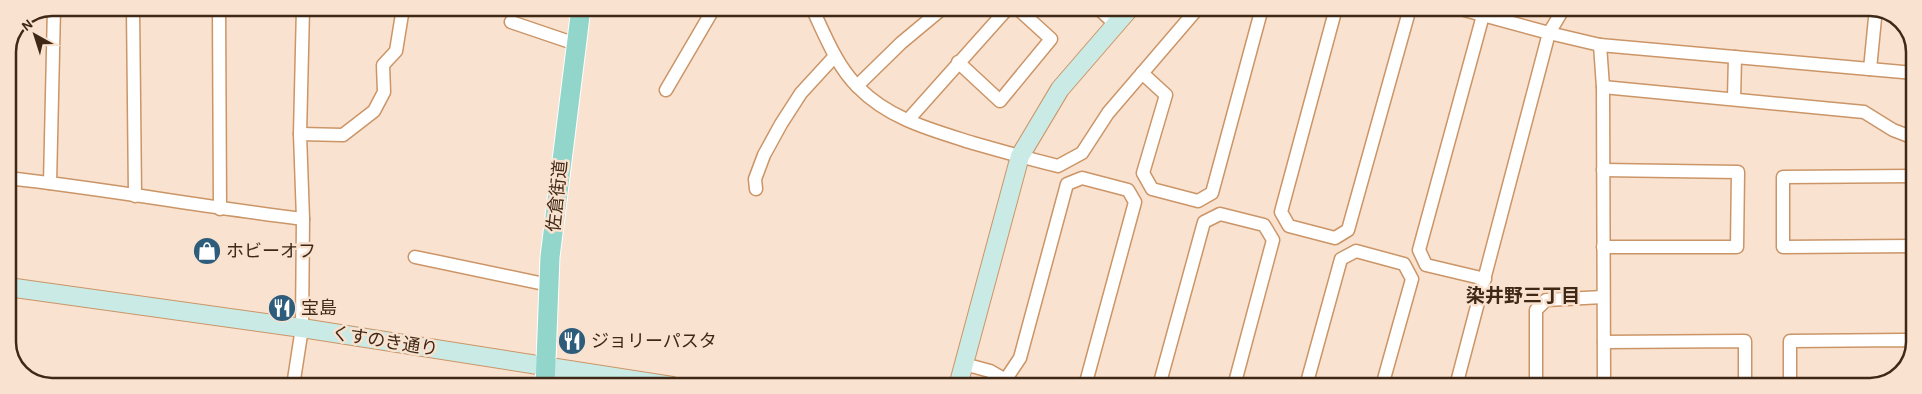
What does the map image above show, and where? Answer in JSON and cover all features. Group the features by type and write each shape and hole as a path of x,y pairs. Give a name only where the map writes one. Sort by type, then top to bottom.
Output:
{"main road":[{"name":"佐倉街道","path":"545,378 549,285 558,180 579,16"}],"street":[{"path":"50,183 54,16"},
{"path":"133,16 135,196"},
{"path":"219,16 220,209"},
{"path":"294,378 302,328 303,219 300,134 303,16"},
{"path":"300,134 343,135 374,111 384,92 382,65 396,51 402,16"},
{"path":"666,90 709,16"},
{"path":"816,16 835,56 857,86 893,114 925,128 1058,166 1082,153 1108,113 1191,16"},
{"path":"857,86 901,43 934,16"},
{"path":"908,120 1001,16"},
{"path":"958,62 1000,101 1051,39 1026,16"},
{"path":"1107,16 1116,24"},
{"path":"960,378 1020,156 1060,89 1123,16"},
{"path":"1142,73 1166,95 1143,174 1152,188 1198,201 1212,193 1260,16"},
{"path":"1334,16 1281,212 1289,226 1335,238 1348,230 1408,16"},
{"path":"1483,16 1419,250 1426,265 1485,279"},
{"path":"1496,16 1549,34 1600,45 1906,72"},
{"path":"1458,378 1549,34 1559,16"},
{"path":"1870,69 1875,17"},
{"path":"511,22 576,44"},
{"path":"1600,45 1603,87 1604,378"},
{"path":"756,189 755,179 764,155 781,124 801,94 835,56"},
{"path":"1734,99 1735,57"},
{"path":"1603,87 1864,112 1893,130 1906,135"},
{"path":"1603,170 1738,172 1737,247 1603,247"},
{"path":"1906,176 1783,177 1783,247 1906,246"},
{"path":"1013,378 1020,358 1067,184 1082,178 1128,190 1135,202 1087,378"},
{"path":"16,179 220,209 303,219"},
{"path":"1161,378 1204,222 1220,214 1264,225 1273,240 1236,378"},
{"path":"1308,378 1341,259 1356,251 1404,264 1412,279 1384,378"},
{"path":"415,257 549,285"},
{"name":"くすのき通り","path":"16,287 302,328 622,378"},
{"path":"1536,378 1536,310 1546,300 1603,298"},
{"path":"1790,378 1790,341 1906,340"},
{"path":"1604,342 1746,341 1744,378"},
{"path":"964,364 990,371 1002,378"}],"place":[{"name":"ホビーオフ","path":"207,251"},
{"name":"宝島","path":"282,308"},
{"name":"ジョリーパスタ","path":"572,341"}],"district":[{"name":"染井野三丁目","path":"1523,295"}]}
